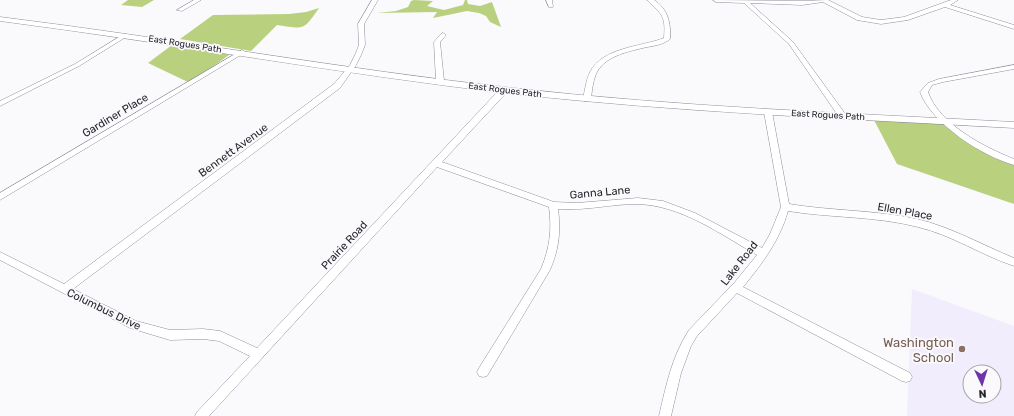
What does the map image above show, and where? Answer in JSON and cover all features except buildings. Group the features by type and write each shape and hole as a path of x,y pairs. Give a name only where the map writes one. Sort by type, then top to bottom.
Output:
{"street":[{"path":"180,10 198,0"},
{"name":"Bennett Avenue","path":"64,290 337,86 351,68 362,45 361,24 374,0"},
{"path":"587,99 596,67 606,60 621,53 655,44 667,39 668,21 664,12 658,5 650,0"},
{"path":"716,0 802,3 824,0 852,16 876,23 899,22 955,0"},
{"path":"746,2 791,43 842,115"},
{"path":"945,5 1014,27"},
{"name":"East Rogues Path","path":"0,19 126,35 504,90 587,99 768,112 1014,125"},
{"path":"0,104 77,65 126,35"},
{"path":"440,81 437,42 443,35"},
{"name":"Gardiner Place","path":"0,197 242,52"},
{"path":"1014,67 941,80 930,84 924,92 924,97 934,111 946,121 984,148 1014,162"},
{"name":"Prairie Road","path":"201,416 504,90"},
{"name":"Lake Road","path":"665,416 673,381 682,354 693,334 736,288 779,229 785,207 768,112"},
{"name":"Ganna Lane","path":"435,164 553,205 568,207 636,201 656,203 684,212 762,253"},
{"path":"483,372 544,270 553,252 556,238 553,205"},
{"name":"Ellen Place","path":"785,207 828,214 897,219 920,224 941,230 1014,262"},
{"name":"Columbus Drive","path":"0,256 64,290 134,325 152,332 170,335 203,334 220,336 258,354"},
{"path":"736,288 906,377"}],"shaded area":[{"name":"Washington School","path":"912,289 1014,326 1014,416 907,416"}],"green space":[{"path":"128,0 154,0 142,7 121,5"},
{"path":"465,0 467,0 468,4 480,6 492,2 501,27 490,22 486,16 467,11 433,18 437,12 377,13 396,11 408,7 411,1 433,1 427,6 444,10 463,5"},
{"path":"319,8 310,21 302,27 277,25 251,51 180,39 213,15 289,14 306,12"},
{"path":"172,45 228,53 229,55 190,83 148,63"},
{"path":"874,120 943,124 967,142 1014,165 1014,204 897,164"}],"place":[{"name":"Washington School","path":"962,349"}]}
